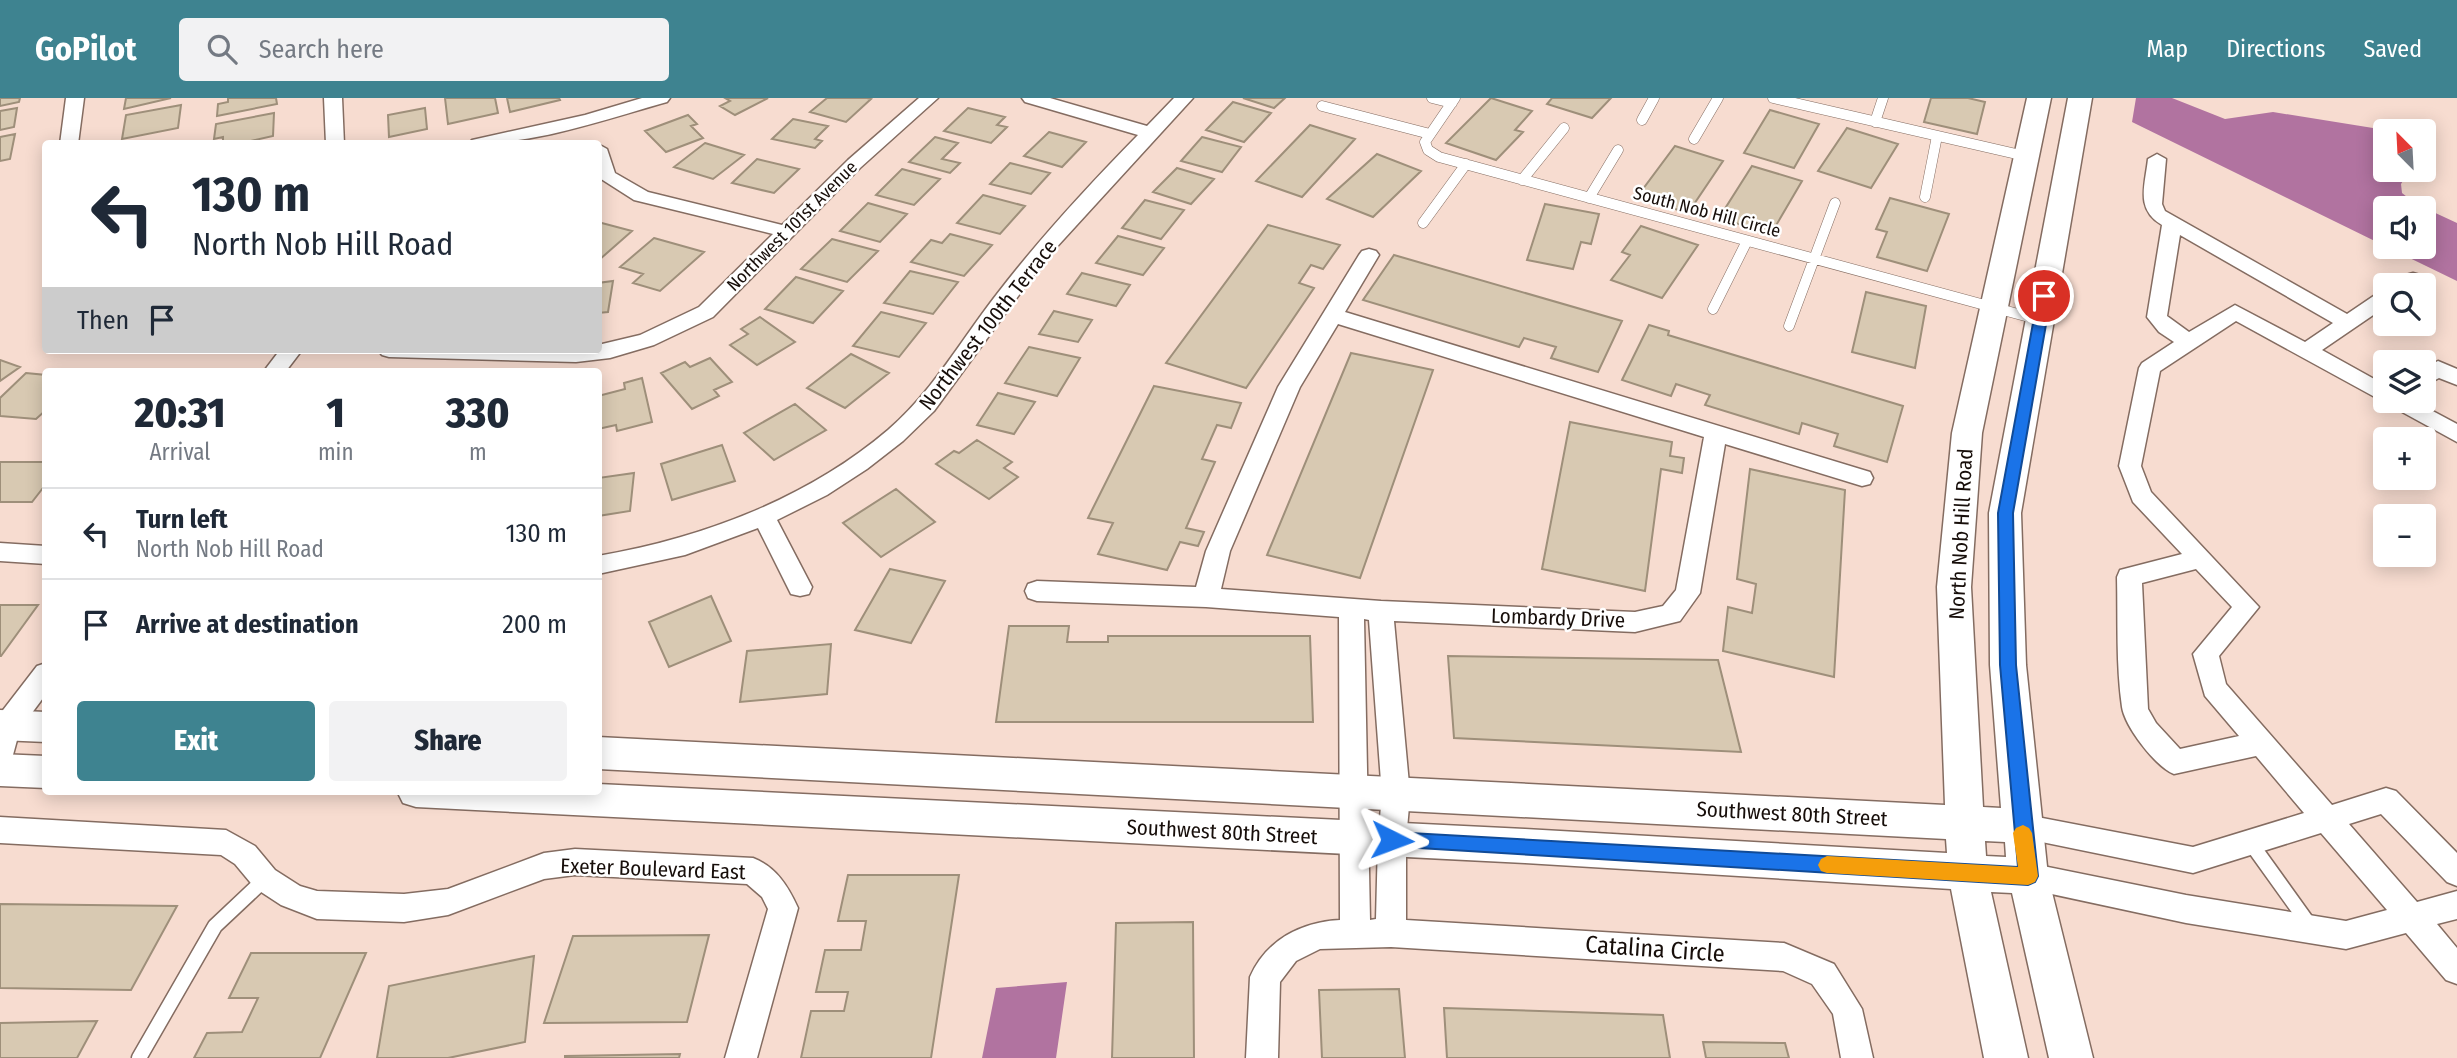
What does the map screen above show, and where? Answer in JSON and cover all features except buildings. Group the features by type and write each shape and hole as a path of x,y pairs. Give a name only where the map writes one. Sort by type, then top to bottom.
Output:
{"main road":[{"name":"North Nob Hill Road","path":"2007,1058 1966,873 1954,587 1966,433 2039,98"},
{"name":"North Nob Hill Road","path":"2071,1058 2028,876 2008,665 2005,513 2080,98"},
{"path":"2,736 42,728"},
{"name":"Southwest 80th Street","path":"602,753 939,769 1353,794 2022,826"},
{"path":"0,770 42,772"},
{"name":"Southwest 80th Street","path":"494,795 1392,840 2028,876"}],"street":[{"path":"70,140 75,98"},
{"path":"332,98 335,140"},
{"path":"496,140 589,120 661,98"},
{"name":"Northwest 101st Avenue","path":"602,352 647,340 680,327 706,312 854,163 929,98"},
{"path":"1031,98 1151,133"},
{"name":"Northwest 100th Terrace","path":"602,564 693,542 764,518 838,476 886,444 926,406 1016,282 1184,98"},
{"path":"589,120 596,140"},
{"path":"2157,159 2152,204 2157,214 2172,225 2348,323"},
{"path":"602,161 607,176 641,196 784,231"},
{"path":"2172,225 2157,317 2166,327 2189,342"},
{"path":"1206,597 1218,551 1289,387 1369,255"},
{"path":"2306,351 2373,306"},
{"path":"2373,387 2235,312 2150,368 2130,466 2141,496 2247,607 2206,654 2214,688 2457,970"},
{"path":"1332,315 1862,478"},
{"path":"277,368 288,354"},
{"name":"Northwest 101st Avenue","path":"539,354 584,354"},
{"path":"2436,370 2438,368 2457,378"},
{"path":"2419,413 2457,434"},
{"name":"Lombardy Drive","path":"1037,592 1206,597 1381,611 1635,622 1671,614 1688,593 1716,432"},
{"path":"764,518 800,587"},
{"path":"0,552 42,555"},
{"path":"2201,558 2129,578 2135,710 2147,731 2174,762 2262,743"},
{"path":"1350,609 1354,934"},
{"path":"1352,679 1386,681 1399,674 1402,649 1381,611"},
{"path":"2,736 42,679"},
{"path":"1386,681 1396,795 1392,840 1391,933"},
{"path":"2022,826 2193,860 2385,800 2457,873"},
{"name":"Exeter Boulevard East","path":"0,830 226,843 246,855 265,879 291,896 317,905 404,908 448,902 544,866 575,862 753,871 772,888 783,908 741,1058"},
{"path":"2028,876 2186,909 2346,936 2457,905"},
{"name":"Catalina Circle","path":"1262,1058 1265,977 1285,951 1318,935 1391,933 1784,957 1824,974 1847,1009 1857,1058"}],"lane":[{"path":"1322,106 1430,134 1453,100 1432,98"},
{"path":"1642,120 1654,98"},
{"path":"1694,139 1718,98"},
{"path":"1773,98 1802,101 1875,122 2025,156"},
{"path":"1875,122 1883,98"},
{"path":"1522,180 1564,128"},
{"name":"South Nob Hill Circle","path":"1430,134 1424,142 1428,150 1439,157 2040,320"},
{"path":"1925,197 1937,136"},
{"path":"1589,198 1618,150"},
{"path":"1423,223 1466,164"},
{"path":"1789,326 1835,202"},
{"path":"1713,309 1747,241"},
{"path":"2250,842 2313,930"},
{"path":"139,1058 215,926 265,879"}],"shaded area":[{"path":"2136,98 2172,98 2225,119 2273,112 2373,128 2373,182 2402,182 2402,193 2406,196 2373,196 2373,240 2132,122"},
{"path":"2436,213 2457,223 2457,281 2412,259 2436,259"},
{"path":"1067,982 1056,1058 982,1058 996,988"}],"slow traffic":[{"path":"1827,865 2028,876 2023,833"}],"route":[{"path":"1392,840 2028,876 2008,665 2005,513 2044,296"}]}
